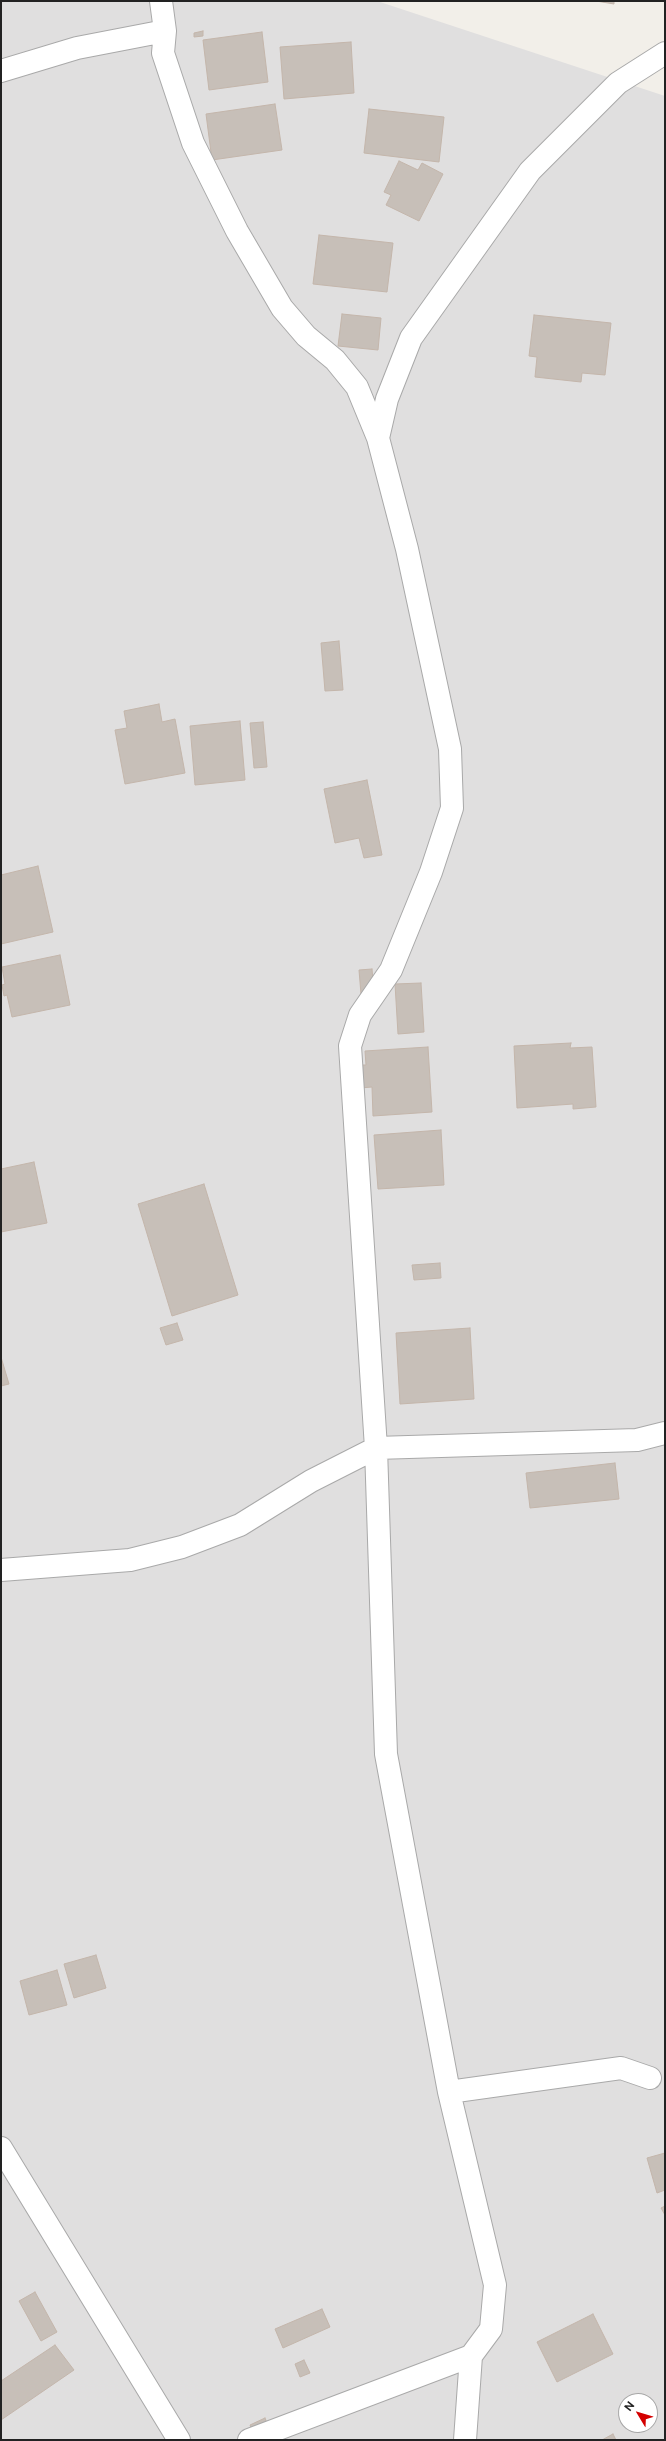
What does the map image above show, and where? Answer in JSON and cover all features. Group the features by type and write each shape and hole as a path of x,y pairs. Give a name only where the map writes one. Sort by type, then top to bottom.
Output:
{"street":[{"path":"161,1 165,31 163,53 192,143 237,231 282,308 306,336 335,360 357,387 378,438 407,549 450,749 452,808 431,872 391,970 360,1015 350,1046 376,1448 386,1754 449,2092 496,2286 491,2329 471,2356 465,2440"},
{"path":"1,71 77,48 165,31"},
{"path":"378,438 387,399 411,338 530,171 618,83 665,53"},
{"path":"1,1570 130,1560 182,1547 240,1525 311,1481 376,1448 637,1440 665,1432"},
{"path":"449,2092 621,2068 650,2078"},
{"path":"1,2148 179,2440"},
{"path":"249,2440 471,2356"}],"shaded area":[{"path":"1,1 377,1 665,96 665,2440 1,2440"}],"building":[{"path":"596,1 614,1 614,4"},
{"path":"203,31 203,36 194,37 194,33"},
{"path":"262,32 268,82 209,90 203,40"},
{"path":"351,42 354,93 284,99 280,47"},
{"path":"275,104 282,150 212,160 206,114"},
{"path":"369,109 444,117 439,162 364,153"},
{"path":"399,161 418,170 422,163 443,174 419,221 386,205 391,195 384,192"},
{"path":"319,235 393,243 387,292 313,284"},
{"path":"342,314 381,318 378,350 338,346"},
{"path":"534,315 611,323 605,375 582,373 581,382 535,377 537,357 529,356"},
{"path":"339,641 343,690 325,691 321,643"},
{"path":"159,704 162,722 175,719 185,773 125,784 115,730 127,728 124,711"},
{"path":"240,721 245,780 195,785 190,726"},
{"path":"263,722 267,767 254,768 250,723"},
{"path":"367,780 382,855 364,858 359,838 335,843 324,789"},
{"path":"38,866 53,932 1,944 1,875"},
{"path":"60,955 70,1005 12,1017 7,995 4,996 2,985 5,984 2,967"},
{"path":"372,969 374,993 361,994 359,970"},
{"path":"421,983 424,1032 398,1034 395,984"},
{"path":"571,1043 570,1048 592,1047 596,1107 573,1109 573,1104 517,1108 514,1046"},
{"path":"428,1047 432,1112 373,1116 372,1087 360,1088 359,1065 366,1065 365,1051"},
{"path":"441,1130 444,1185 378,1189 374,1135"},
{"path":"34,1162 47,1223 1,1232 1,1169"},
{"path":"204,1184 238,1295 172,1316 138,1204"},
{"path":"440,1263 441,1278 414,1280 412,1265"},
{"path":"177,1323 183,1340 166,1345 160,1328"},
{"path":"470,1328 474,1399 400,1404 396,1333"},
{"path":"1,1357 9,1384 1,1386"},
{"path":"615,1463 619,1499 530,1508 526,1473"},
{"path":"96,1955 106,1988 74,1998 64,1964"},
{"path":"57,1970 67,2005 29,2015 20,1981"},
{"path":"665,2153 665,2190 657,2193 647,2158"},
{"path":"665,2206 665,2215 661,2208"},
{"path":"35,2292 57,2332 41,2341 19,2301"},
{"path":"322,2309 330,2327 283,2348 275,2329"},
{"path":"593,2314 613,2354 557,2382 537,2342"},
{"path":"55,2345 74,2370 1,2420 1,2381"},
{"path":"304,2360 310,2373 300,2377 295,2364"},
{"path":"265,2418 269,2428 254,2435 250,2425"},
{"path":"613,2434 616,2440 602,2440"}]}
